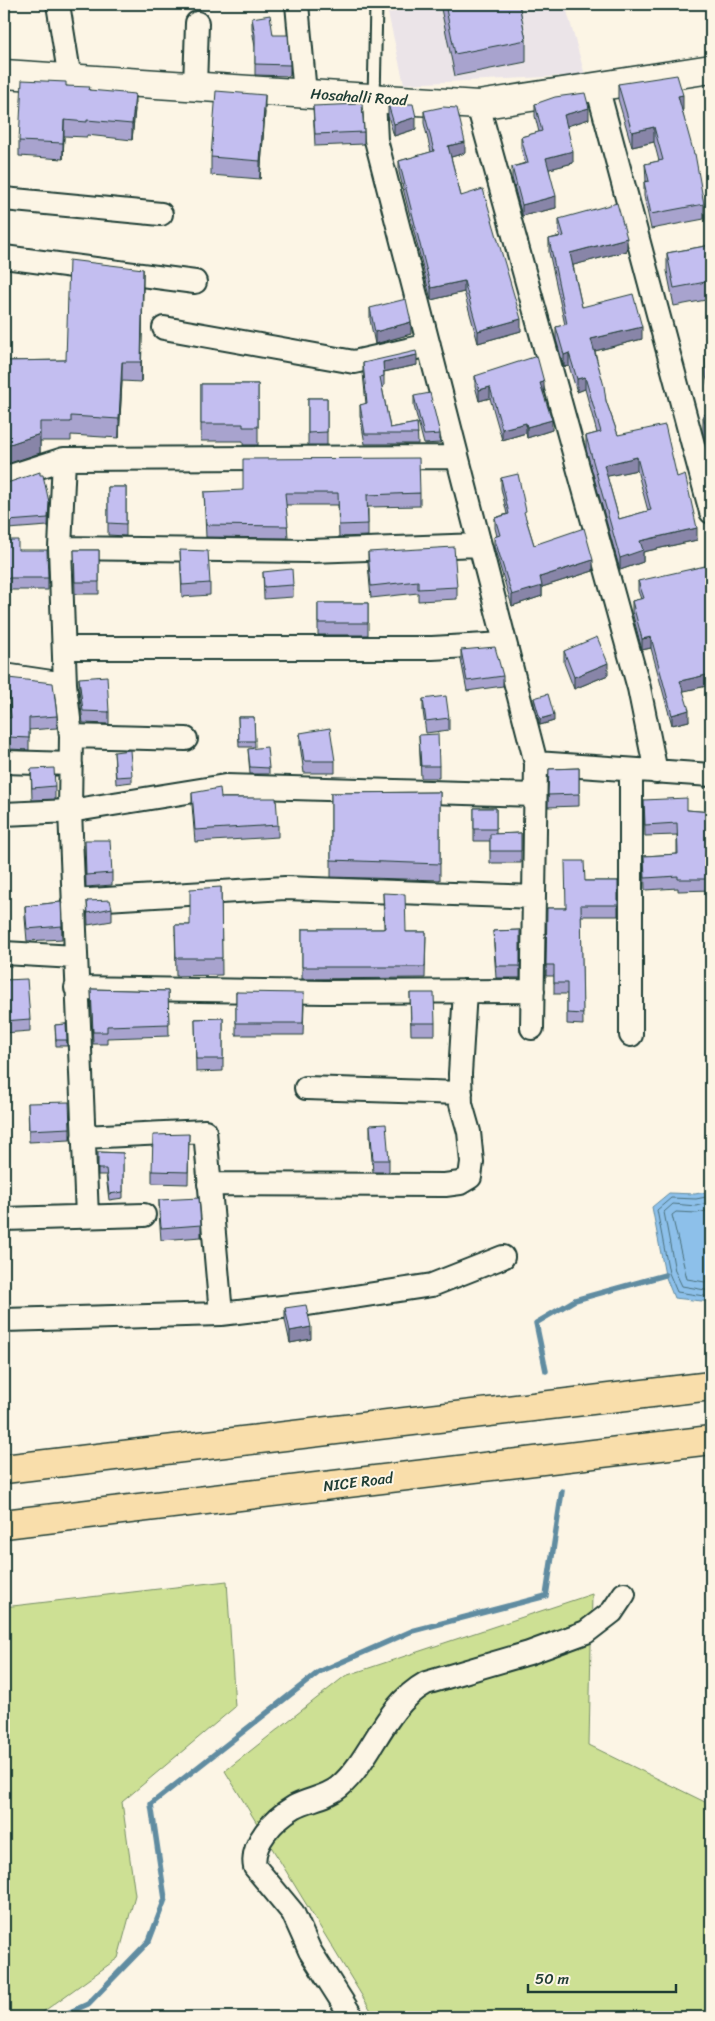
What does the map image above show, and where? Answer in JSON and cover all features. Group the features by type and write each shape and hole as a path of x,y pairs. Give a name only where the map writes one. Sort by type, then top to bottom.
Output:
{"highway":[{"path":"4,1469 711,1386"},
{"name":"NICE Road","path":"4,1524 711,1440"}],"street":[{"path":"58,4 70,79"},
{"path":"297,4 305,94"},
{"path":"195,87 197,23"},
{"name":"Hosahalli Road","path":"4,74 374,99 478,104 711,69"},
{"path":"598,86 711,512"},
{"path":"374,99 376,140 536,763 532,1028"},
{"path":"478,104 639,688 656,772"},
{"path":"4,199 161,214"},
{"path":"4,257 195,282"},
{"path":"164,328 354,362 428,346"},
{"path":"4,478 64,459 457,457"},
{"path":"64,459 60,548 65,684 71,736 70,811 87,1216"},
{"path":"60,548 310,551 480,545"},
{"path":"64,648 432,648 505,644"},
{"path":"4,675 65,684"},
{"path":"71,736 186,739"},
{"path":"4,762 72,764"},
{"path":"536,763 711,775"},
{"path":"631,1035 632,771"},
{"path":"4,814 70,811 225,786 536,795"},
{"path":"73,901 285,888 534,897"},
{"path":"4,953 75,957"},
{"path":"76,988 324,992 533,991"},
{"path":"210,1184 445,1185 460,1182 470,1177 472,1162 470,1132 461,1104 465,991"},
{"path":"306,1088 461,1093"},
{"path":"83,1137 205,1131 221,1314"},
{"path":"4,1219 144,1215"},
{"path":"4,1320 221,1314 432,1285 503,1256"},
{"path":"352,2017 310,1951 293,1913 255,1867 253,1859 257,1848 270,1827 294,1807 325,1795 348,1779 393,1713 412,1691 426,1683 529,1653 586,1632 612,1612 624,1594"}],"lane":[{"path":"374,99 376,4"}],"shaded area":[{"path":"434,4 565,4 585,75 404,84 388,13"}],"green space":[{"path":"227,1581 235,1707 122,1802 135,1895 118,1958 36,2017 4,2014 4,1607"},
{"path":"592,1594 589,1745 711,1805 711,2015 375,2017 225,1771 345,1676"}],"water":[{"path":"711,1191 711,1302 674,1298 665,1275 652,1207 669,1193 695,1194"}],"building":[{"path":"445,4 519,4 526,40 455,54"},
{"path":"270,15 273,35 288,35 290,65 255,64 255,35 252,18"},
{"path":"677,75 683,95 678,96 695,154 704,204 651,214 644,182 649,181 645,164 663,160 654,127 632,132 618,84"},
{"path":"22,80 66,82 66,86 90,87 89,90 135,94 132,124 64,120 63,143 19,141"},
{"path":"216,91 265,95 260,161 211,157"},
{"path":"585,93 589,108 564,115 573,151 546,158 556,196 522,205 512,167 528,163 521,137 542,131 535,104 555,97"},
{"path":"362,104 364,132 315,134 313,106"},
{"path":"388,104 413,104 416,117 394,124"},
{"path":"443,107 457,108 465,142 448,146 461,196 483,189 521,319 478,331 464,281 431,288 399,161 434,151 424,111"},
{"path":"617,203 627,238 570,253 582,307 633,294 642,327 591,339 604,386 606,401 618,435 665,425 677,477 685,474 697,528 640,541 643,550 620,558 586,436 601,432 585,377 577,379 569,353 564,355 556,327 567,324 549,239 564,236 559,219","holes":["637,457 651,510 619,519 604,465"]},
{"path":"711,245 711,281 674,288 667,253"},
{"path":"69,260 143,269 141,362 122,362 119,419 71,416 71,422 40,422 40,434 4,446 4,361 66,360"},
{"path":"406,299 411,322 375,332 370,308"},
{"path":"416,351 417,355 383,362 384,376 380,377 390,428 417,423 418,434 365,434 360,405 367,403 363,363"},
{"path":"537,356 544,382 540,383 552,420 527,427 526,423 502,429 490,387 479,390 475,376"},
{"path":"711,357 711,377 706,359"},
{"path":"201,384 258,384 258,427 243,427 243,424 201,424"},
{"path":"430,393 440,434 424,435 414,396"},
{"path":"308,398 327,398 327,432 308,433"},
{"path":"711,413 711,445 703,415"},
{"path":"419,458 420,493 367,495 368,524 339,525 338,493 285,493 288,526 206,525 204,492 243,490 243,459"},
{"path":"40,472 40,475 43,475 49,502 48,518 8,521 6,504 9,504 7,483"},
{"path":"518,474 526,511 524,512 534,545 584,528 593,560 540,577 542,586 512,595 494,537 500,535 495,518 509,514 501,478"},
{"path":"108,487 126,487 126,524 108,523"},
{"path":"4,540 18,540 18,550 47,550 48,578 4,578"},
{"path":"454,547 457,587 418,589 418,581 371,586 368,552"},
{"path":"74,550 99,550 99,582 75,582"},
{"path":"180,550 208,551 210,583 182,585"},
{"path":"705,566 711,594 711,674 680,681 689,710 672,715 651,637 642,639 632,601 644,598 638,581"},
{"path":"292,569 293,585 264,587 263,572"},
{"path":"318,603 368,603 368,623 318,623"},
{"path":"597,637 608,663 574,677 564,651"},
{"path":"495,647 503,676 467,681 461,650"},
{"path":"107,676 109,712 83,711 79,678"},
{"path":"8,678 53,683 57,716 29,718 29,738 9,737 8,718 11,718"},
{"path":"548,694 554,715 540,719 534,698"},
{"path":"446,696 449,718 426,721 423,699"},
{"path":"238,717 254,717 255,741 239,741"},
{"path":"330,728 335,761 304,761 300,733"},
{"path":"438,734 439,766 421,766 419,735"},
{"path":"267,747 269,768 250,767 248,749"},
{"path":"130,750 132,776 116,777 114,752"},
{"path":"54,768 55,786 32,788 31,769"},
{"path":"579,768 579,794 548,795 549,769"},
{"path":"220,788 221,798 276,798 278,825 195,830 192,793"},
{"path":"440,792 440,864 331,860 331,793"},
{"path":"687,798 687,810 711,812 711,879 678,879 678,876 645,878 644,856 678,854 677,823 645,825 644,800"},
{"path":"474,808 496,808 496,829 474,829"},
{"path":"521,833 521,851 490,851 490,834"},
{"path":"85,840 110,840 112,873 86,875"},
{"path":"565,861 584,861 585,881 618,881 618,905 581,905 583,1014 567,1013 567,983 554,983 554,965 546,965 547,908 566,908"},
{"path":"221,887 222,958 176,958 175,925 190,925 190,889"},
{"path":"383,893 405,894 406,932 426,932 425,967 302,967 302,929 383,929 385,928"},
{"path":"110,900 112,908 88,913 87,901"},
{"path":"61,902 62,926 27,929 25,906"},
{"path":"520,930 520,966 496,966 493,931"},
{"path":"27,979 30,1019 4,1021 4,980"},
{"path":"91,989 168,991 169,1024 107,1026 107,1032 93,1032"},
{"path":"236,992 304,993 303,1023 236,1023"},
{"path":"410,993 434,993 435,1023 411,1023"},
{"path":"223,1018 223,1059 196,1059 195,1019"},
{"path":"66,1024 67,1040 56,1040 55,1025"},
{"path":"69,1102 70,1128 29,1130 28,1103"},
{"path":"386,1124 389,1160 373,1160 370,1125"},
{"path":"189,1134 188,1172 152,1171 153,1135"},
{"path":"98,1152 123,1153 123,1192 109,1194 106,1169 98,1169"},
{"path":"199,1198 201,1225 161,1228 159,1200"},
{"path":"306,1305 311,1327 290,1331 285,1308"}],"waterway":[{"path":"546,1371 536,1323 575,1300 665,1275"},
{"path":"59,2017 88,2004 149,1941 165,1899 151,1804 319,1672 412,1631 546,1596 562,1491"}]}
